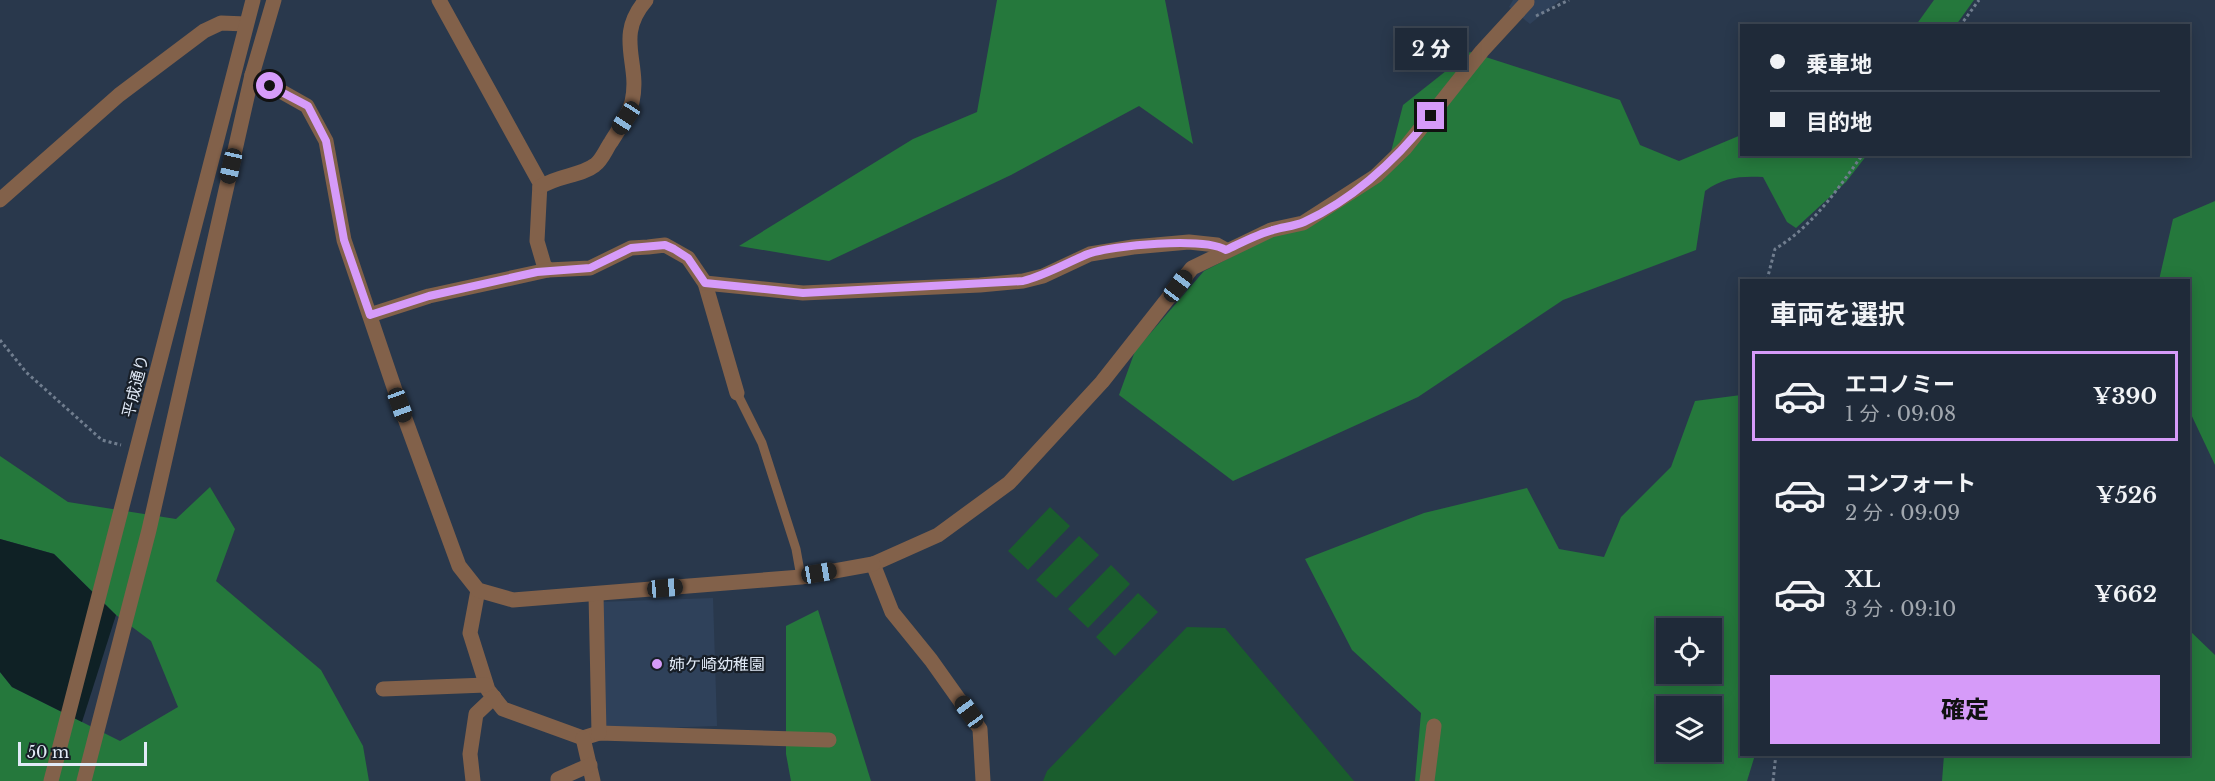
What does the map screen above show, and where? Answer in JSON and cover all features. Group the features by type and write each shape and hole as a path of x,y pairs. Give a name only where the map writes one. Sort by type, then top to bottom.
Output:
{"street":[{"name":"平成通り","path":"51,781 253,0"},
{"path":"84,781 149,530 252,75 274,0"},
{"path":"439,0 540,187 537,241 544,265 548,270"},
{"path":"540,187 553,178 585,171 596,165 626,118 632,100 633,78 628,35 638,9 646,0"},
{"path":"252,75 308,106 326,141 344,240 459,566 478,590 513,600 801,577 873,564 938,535 1009,483 1102,382 1192,268 1271,230 1303,223 1376,176 1405,148 1482,51 1527,2"},
{"path":"0,200 119,95 204,31 221,23 246,24"},
{"path":"705,283 803,293 980,285 1023,281 1043,276 1090,254 1133,247 1189,242 1217,245 1226,250"},
{"path":"370,315 429,296 548,270 590,268 631,248 665,245 688,258 705,283 737,393"},
{"path":"873,564 892,612 931,660 980,729 983,781"},
{"path":"478,590 470,633 490,691 503,709 583,738 599,733 829,740"},
{"path":"596,594 599,733"},
{"path":"383,689 490,691"},
{"path":"473,781 470,754 476,714 490,691"},
{"path":"1427,781 1434,726"},
{"path":"583,738 593,781"},
{"path":"558,781 590,765"}],"lane":[{"path":"737,393 762,443 796,549 801,577"}],"path":[{"path":"1961,24 1979,0"},
{"path":"1767,279 1775,249 1796,236 1824,206 1862,156"},
{"path":"0,340 26,372 102,440 137,449"},
{"path":"1773,781 1776,756"}],"shaded area":[{"path":"1513,0 1560,0 1530,24 1509,7"},
{"path":"0,539 54,554 116,615 82,722 12,687 0,672"},
{"name":"姉ケ崎幼稚園","path":"713,598 717,726 602,730 598,602"}],"green space":[{"path":"997,0 1165,0 1193,144 1139,106 1011,175 829,261 739,246 913,139 977,112"},
{"path":"1934,0 1974,0 1957,24 1917,24"},
{"path":"1470,52 1620,100 1640,145 1679,161 1740,135 1740,156 1866,156 1846,182 1796,228 1787,222 1763,177 1740,177 1719,183 1705,191 1696,250 1563,300 1418,397 1233,481 1119,395 1135,351 1204,271 1384,179 1403,105"},
{"path":"2215,201 2215,465 2190,412 2190,279 2159,279 2173,219"},
{"path":"1740,395 1740,756 1755,756 1747,781 1415,781 1421,713 1352,650 1305,559 1424,513 1527,488 1559,549 1604,557 1621,517 1671,467 1695,401"},
{"path":"0,456 68,502 176,519 210,487 235,529 216,581 321,670 363,746 369,781 0,781 0,672 12,687 120,741 178,707 151,641 116,615 54,554 0,539"},
{"path":"1050,507 1070,526 1028,570 1008,551"},
{"path":"1079,536 1099,555 1056,598 1036,580"},
{"path":"1111,565 1130,584 1088,628 1068,609"},
{"path":"1138,593 1158,612 1115,656 1096,637"},
{"path":"818,610 871,781 791,781 786,754 786,626"},
{"path":"1187,627 1225,628 1354,781 1043,781 1047,771"},
{"path":"2190,631 2215,655 2215,781 1942,781 1944,756 2190,756"}],"place":[{"name":"姉ケ崎幼稚園","path":"657,664"}],"route":[{"path":"270,86 308,106 326,141 344,240 370,315 429,296 537,272 590,268 631,248 665,245 688,258 705,283 803,293 1023,281 1043,276 1090,254 1133,247 1189,242 1217,245 1226,250 1271,230 1303,223 1342,200 1376,176 1405,148 1431,116"}]}
